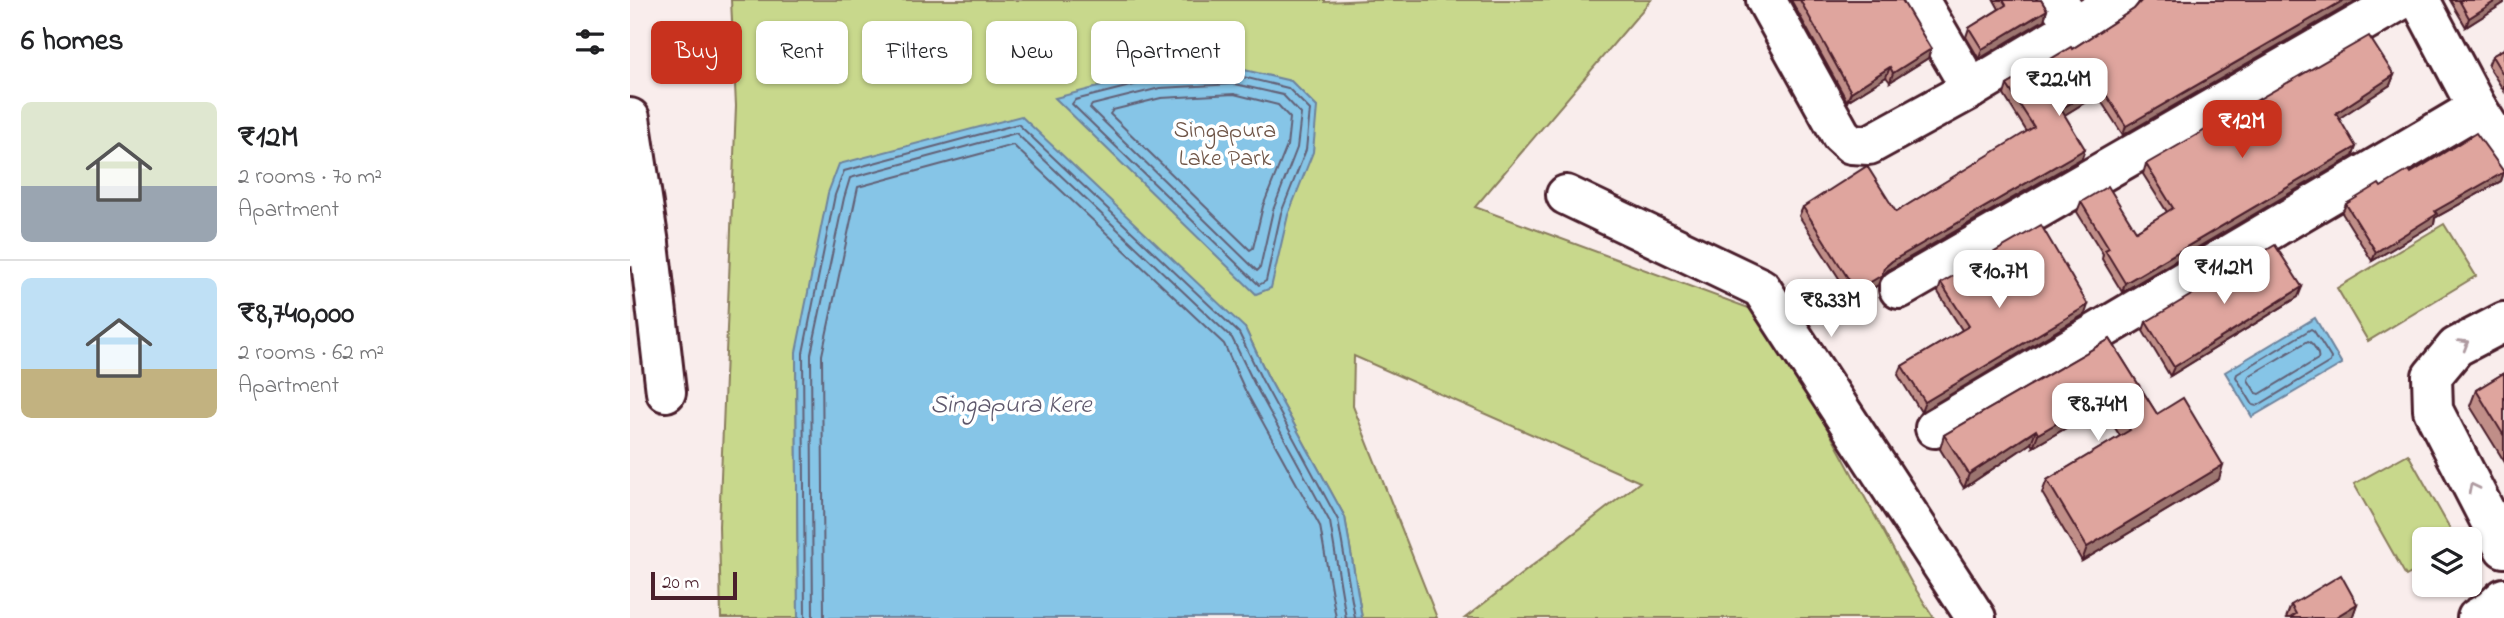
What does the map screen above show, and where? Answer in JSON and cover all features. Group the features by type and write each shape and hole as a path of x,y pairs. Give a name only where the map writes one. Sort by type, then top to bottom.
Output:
{"street":[{"path":"1766,0 1841,135 1851,144 1869,145 1971,89 2066,14 2119,0"},
{"path":"1919,0 1971,89"},
{"path":"1899,289 2401,0"},
{"path":"2420,0 2477,108 2504,150"},
{"path":"1936,428 2477,108"},
{"path":"630,118 639,246 666,392"},
{"path":"1566,195 1761,288 1976,618"},
{"path":"2504,322 2456,346 2432,376 2433,410 2504,548"},
{"path":"2477,618 2504,598"}],"green space":[{"name":"Singapura Lake Park","path":"731,0 1651,0 1475,207 1765,314 1911,582 1934,618 1465,618 1640,482 1354,356 1353,406 1437,618 1362,618 1345,517 1268,377 1245,328 796,352 798,618 721,618 719,526 735,84 742,84 742,21 732,21"},
{"path":"2444,224 2476,276 2368,341 2337,288"},
{"path":"2408,454 2449,527 2412,527 2412,573 2406,576 2354,484"}],"water":[{"path":"1245,70 1291,81 1317,107 1313,152 1288,215 1271,288 1256,294 1055,98 1110,84 1245,84"},
{"name":"Singapura Kere","path":"1021,116 1245,328 1268,377 1345,517 1362,618 798,618 796,352 828,193 839,164"},
{"path":"2315,318 2342,364 2252,417 2225,372"}],"building":[{"path":"1800,0 1902,0 1931,49 1893,73 1890,67 1851,92"},
{"path":"2003,0 2041,0 2047,10 1982,49 1969,28 2006,5"},
{"path":"2142,0 2344,0 2126,126 2100,85 2061,109 2085,149 1892,261 1884,268 1882,275 1856,291 1803,207 1867,166 1896,212 2034,127 2007,85 2071,47 2072,49 2134,9"},
{"path":"2459,0 2497,0 2469,18"},
{"path":"2369,36 2394,75 2336,113 2356,147 2125,283 2105,250 2109,248 2081,202 2108,186 2136,231 2173,208 2146,164"},
{"path":"2504,49 2504,76 2492,56"},
{"path":"2476,133 2504,172 2435,211 2437,214 2376,252 2346,204 2379,184 2381,187 2409,170 2411,173"},
{"path":"2041,225 2088,305 1925,402 1902,366 1969,326 1941,283"},
{"path":"2275,245 2302,287 2174,367 2146,322"},
{"path":"2110,339 2157,414 2183,398 2223,465 2087,547 2047,480 2130,430 2107,394 2038,434 2036,430 1969,474 1944,435"},
{"path":"2504,373 2504,436 2476,390"},
{"path":"2341,575 2357,604 2334,618 2290,618 2296,614 2291,605"}]}
